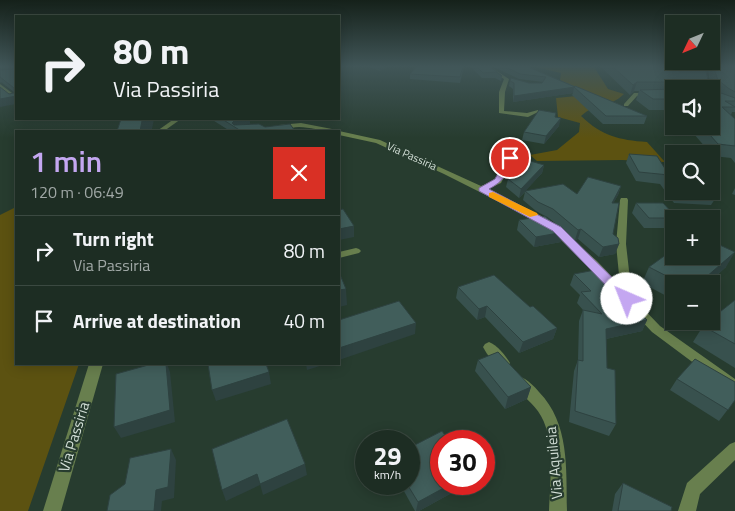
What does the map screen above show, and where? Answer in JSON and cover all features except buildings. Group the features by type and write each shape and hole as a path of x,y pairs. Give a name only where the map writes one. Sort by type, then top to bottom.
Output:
{"street":[{"path":"5,90 15,98"},
{"path":"503,90 501,112 528,115 536,111"},
{"path":"626,104 636,94 665,96"},
{"path":"162,130 176,120"},
{"path":"297,120 301,125"},
{"path":"273,128 301,125 327,130"},
{"name":"Via Passiria","path":"340,132 378,141 482,190 557,229 656,329 735,386"},
{"path":"482,190 498,181 510,158 525,147"},
{"path":"624,200 621,244 627,299"},
{"path":"340,255 356,251"},
{"name":"Via Aquileia","path":"489,347 545,410 552,423 558,480 558,511"},
{"name":"Via Passiria","path":"52,511 96,365"},
{"path":"687,511 693,490 735,449"}],"shaded area":[{"path":"570,90 611,90 624,94 613,102 593,108 581,116 596,128 611,136 647,142 665,162 622,160 537,161 530,155 557,150 579,132 580,123 558,117 556,98 577,96"},
{"path":"15,208 15,365 79,365 28,511 0,511 0,215"}],"slow traffic":[{"path":"493,195 533,215"}],"route":[{"path":"510,158 503,176 493,185 482,190 557,229 627,299"}]}
